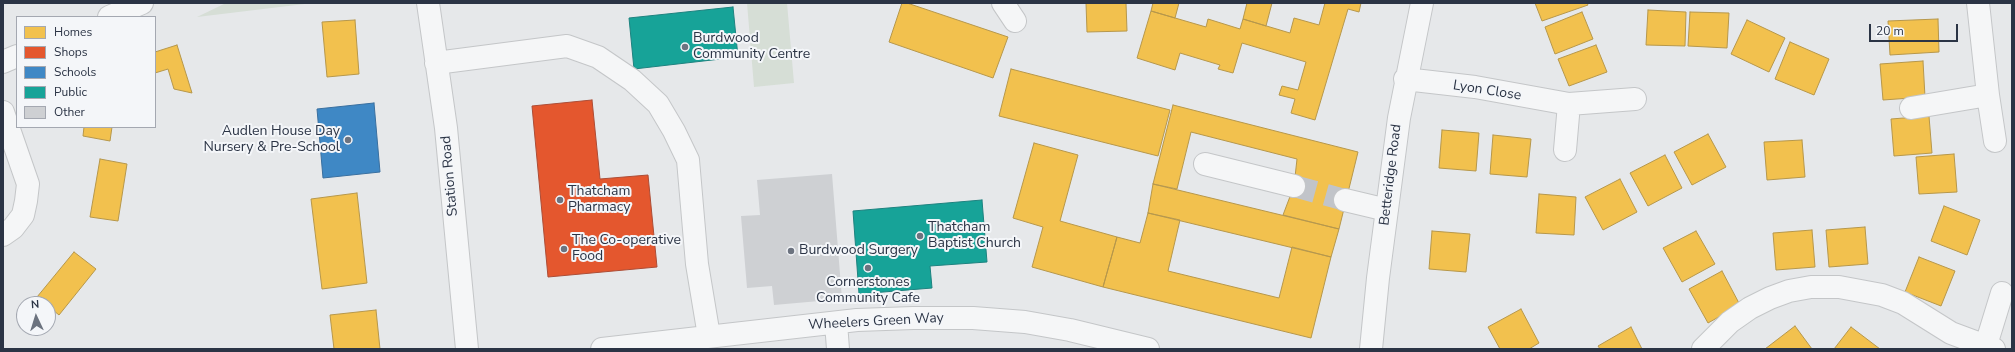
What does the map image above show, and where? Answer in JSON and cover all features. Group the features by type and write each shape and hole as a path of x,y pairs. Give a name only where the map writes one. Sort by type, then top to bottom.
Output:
{"street":[{"path":"111,16 142,3"},
{"name":"Station Road","path":"428,3 446,128 467,349"},
{"name":"Betteridge Road","path":"1371,349 1387,210 1405,79 1422,3"},
{"path":"1978,3 1988,95 1995,141"},
{"path":"436,62 567,46 598,57 632,80 658,104 674,131 688,160 697,264 709,336"},
{"path":"3,62 16,56"},
{"name":"Lyon Close","path":"1405,79 1475,87 1569,104 1635,99"},
{"path":"1911,108 1988,95"},
{"path":"1565,150 1569,104"},
{"path":"3,112 28,184 23,215 13,228 3,235"},
{"path":"1205,164 1294,186"},
{"path":"1345,200 1387,210"},
{"path":"1703,349 1730,322 1750,308 1783,293 1811,287 1839,287 1882,295 1903,303 1951,333 1990,347 2002,293"},
{"name":"Wheelers Green Way","path":"602,349 836,323 913,318 974,318 1025,322 1078,331 1148,349"},
{"path":"836,323 838,349"}],"shaded area":[{"path":"226,3 313,3 197,17"},
{"path":"747,3 787,3 794,83 754,87"}],"building: Homes":[{"path":"902,3 907,3 1008,37 993,78 889,42"},
{"path":"1086,3 1126,3 1127,31 1087,32"},
{"path":"1153,3 1179,3 1175,18 1151,11"},
{"path":"1247,3 1272,3 1266,26 1243,19"},
{"path":"1325,3 1361,3 1359,12 1348,9 1315,120 1291,113 1295,99 1279,95 1282,86 1298,90 1306,62 1242,43 1233,73 1218,69 1220,65 1180,53 1175,70 1137,58 1151,11 1206,27 1208,19 1240,29 1243,19 1290,33 1294,18 1319,25"},
{"path":"1535,3 1587,3 1588,5 1542,21"},
{"path":"1648,10 1686,12 1685,46 1646,45"},
{"path":"1582,12 1593,39 1555,54 1545,27"},
{"path":"1690,12 1729,13 1727,48 1688,46"},
{"path":"1938,19 1939,52 1890,55 1888,21"},
{"path":"355,20 359,74 327,77 322,22"},
{"path":"1747,20 1785,38 1769,72 1731,54"},
{"path":"1790,42 1829,59 1814,95 1775,79"},
{"path":"177,45 192,93 174,89 168,69 156,73 156,52"},
{"path":"1596,45 1607,72 1569,86 1558,59"},
{"path":"1923,61 1925,97 1883,100 1880,64"},
{"path":"1011,69 1170,110 1158,156 999,116"},
{"path":"1173,105 1358,152 1339,229 1283,215 1294,186 1297,159 1191,132 1177,189 1153,184"},
{"path":"1929,116 1932,153 1894,156 1891,119"},
{"path":"84,128 112,128 110,141 83,136"},
{"path":"1442,130 1479,133 1476,171 1439,168"},
{"path":"1708,134 1726,167 1692,185 1674,152"},
{"path":"1493,135 1531,139 1527,177 1490,174"},
{"path":"1802,140 1805,177 1767,180 1764,142"},
{"path":"1034,143 1078,155 1060,221 1117,237 1103,287 1032,267 1043,227 1013,218"},
{"path":"1954,154 1957,192 1919,194 1916,157"},
{"path":"1665,155 1682,188 1648,206 1630,173"},
{"path":"100,159 127,164 118,221 90,217"},
{"path":"1620,179 1637,212 1603,230 1585,197"},
{"path":"1153,184 1339,229 1331,257 1148,213"},
{"path":"357,193 367,283 322,289 311,199"},
{"path":"1539,194 1576,197 1574,235 1536,233"},
{"path":"1944,206 1980,220 1967,255 1931,241"},
{"path":"1148,213 1180,220 1168,271 1279,298 1292,247 1331,257 1311,338 1103,287 1117,237 1140,243"},
{"path":"1865,227 1868,264 1829,267 1826,230"},
{"path":"1812,230 1815,267 1776,270 1773,233"},
{"path":"1432,231 1470,234 1466,272 1429,269"},
{"path":"1696,231 1715,264 1682,282 1663,248"},
{"path":"74,252 96,269 59,315 56,313 56,296 38,296"},
{"path":"1919,257 1955,271 1941,306 1905,292"},
{"path":"1722,271 1740,305 1708,323 1689,289"},
{"path":"1521,309 1539,343 1529,349 1500,349 1488,327"},
{"path":"376,310 380,349 334,349 330,315"},
{"path":"1795,326 1812,349 1765,349"},
{"path":"1631,327 1642,349 1600,349 1598,346"},
{"path":"1851,327 1880,349 1834,349"}],"building: Shops":[{"path":"592,100 600,179 648,175 657,267 548,277 532,106"}],"building: Schools":[{"name":"Audlen House Day Nursery & Pre-School","path":"374,103 380,172 323,178 317,109"}],"building: Public":[{"name":"Burdwood Community Centre","path":"733,7 738,57 634,69 629,18"},
{"name":"Thatcham Baptist Church","path":"982,200 987,262 930,266 932,288 859,294 853,211"}],"building: Other":[{"name":"Burdwood Surgery","path":"832,174 842,299 774,305 772,286 747,288 741,216 760,215 757,180"}],"tunnel":[{"path":"1294,186 1345,200"}],"place":[{"name":"Burdwood Community Centre","path":"685,47"},
{"name":"Audlen House Day Nursery & Pre-School","path":"348,140"},
{"name":"Thatcham Pharmacy","path":"560,200"},
{"name":"Thatcham Baptist Church","path":"920,236"},
{"name":"The Co-operative Food","path":"564,249"},
{"name":"Burdwood Surgery","path":"791,251"},
{"name":"Cornerstones Community Cafe","path":"868,268"}]}
